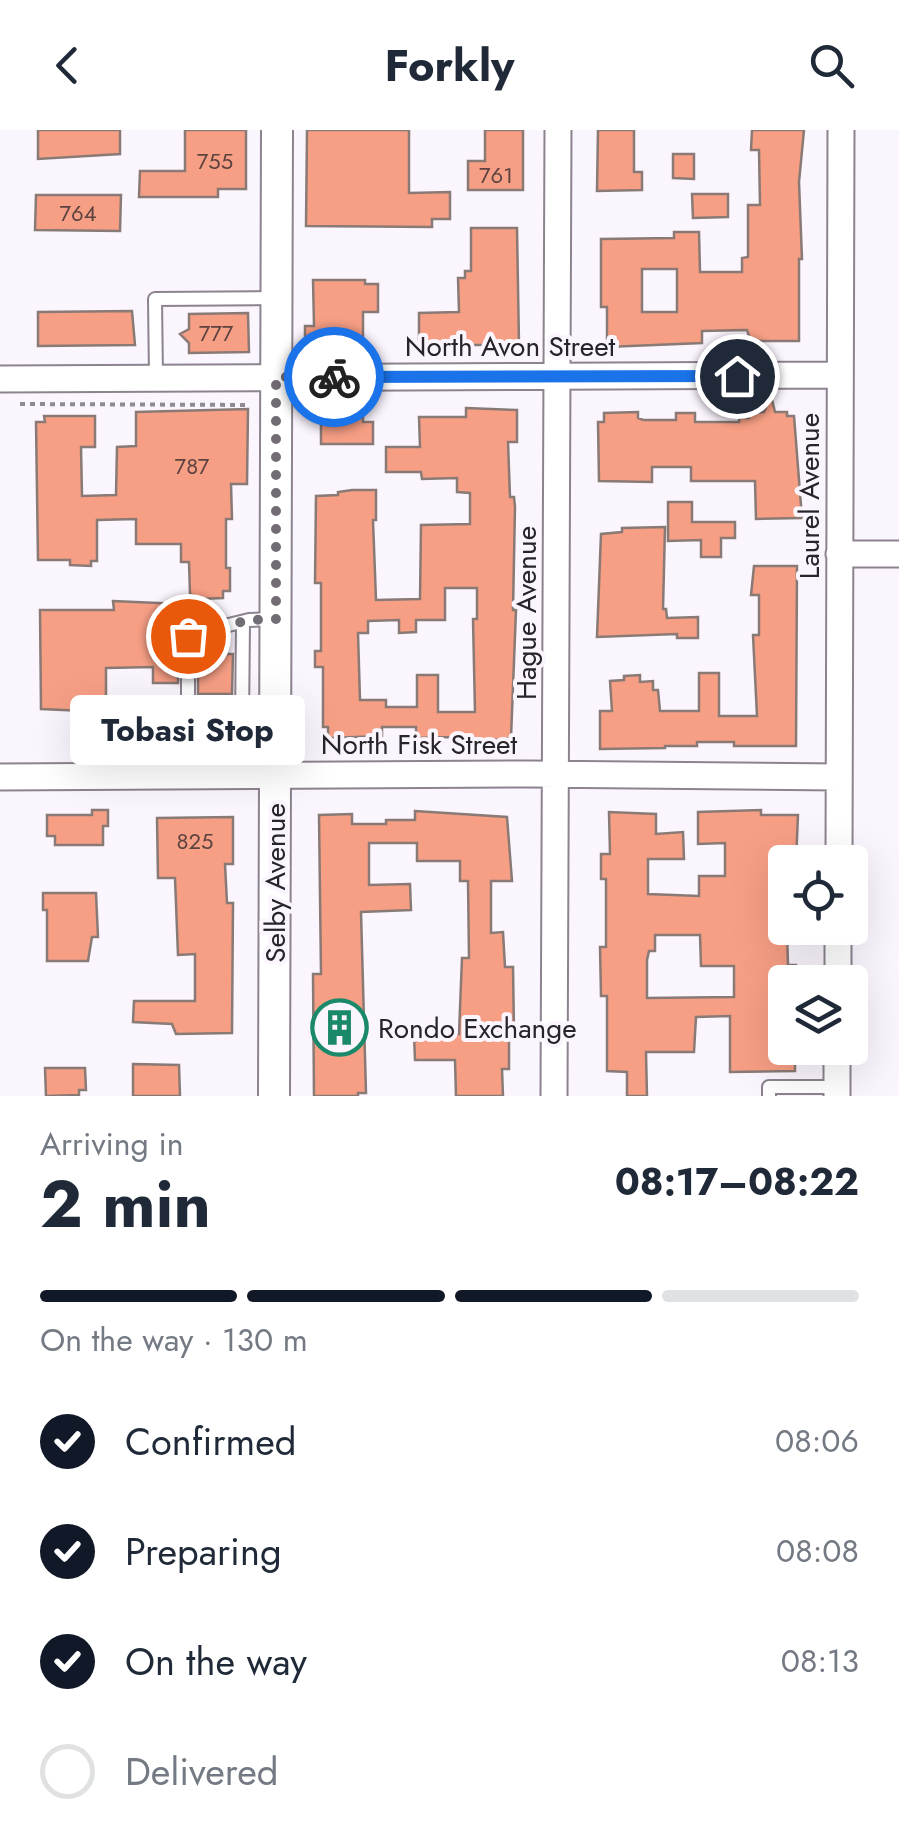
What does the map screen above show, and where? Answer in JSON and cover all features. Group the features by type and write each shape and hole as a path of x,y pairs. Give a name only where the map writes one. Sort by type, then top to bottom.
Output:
{"street":[{"name":"Selby Avenue","path":"274,1096 276,619 268,389 276,298 277,130"},
{"name":"Hague Avenue","path":"554,1096 558,130"},
{"name":"Laurel Avenue","path":"838,845 841,130"},
{"name":"North Avon Street","path":"0,379 156,377 268,389 557,376 840,376"},
{"path":"839,554 899,554"},
{"name":"North Fisk Street","path":"0,777 839,776"},
{"path":"837,1092 838,1065"}],"lane":[{"path":"156,377 155,299 276,298"},
{"path":"188,708 188,636 242,622 276,619"},
{"path":"242,622 242,722"},
{"path":"213,629 213,654"},
{"path":"158,708 214,708 242,722 275,722"},
{"path":"214,708 217,774"},
{"path":"770,1096 770,1087 837,1092"}],"path":[{"path":"17,402 252,405 268,389"}],"building":[{"path":"38,130 120,130 120,154 38,159"},
{"path":"185,130 246,130 246,189 218,189 218,197 139,197 140,171 185,171"},
{"path":"307,130 409,130 409,193 450,192 450,219 432,219 432,227 306,226"},
{"path":"485,130 523,130 523,190 468,190 468,161 485,161"},
{"path":"598,130 634,130 634,172 642,172 642,190 597,191"},
{"path":"752,130 804,130 799,182 799,341 750,339 747,330 702,331 702,343 607,347 607,307 601,307 601,239 674,238 674,232 699,232 700,272 742,272 742,258 748,257 748,205 760,205 759,150 751,150","holes":["642,269 677,269 677,312 642,312"]},
{"path":"673,154 694,154 694,179 673,178"},
{"path":"692,194 728,194 728,217 693,218"},
{"path":"36,195 121,195 120,231 35,230"},
{"path":"471,228 517,228 519,345 419,345 419,313 459,312 458,278 465,278 465,271 471,271"},
{"path":"313,280 365,280 365,284 378,284 378,312 363,312 363,350 305,350 305,326 314,326"},
{"path":"132,311 135,345 38,346 38,312"},
{"path":"248,313 249,352 189,353 189,343 180,334 189,329 189,314"},
{"path":"771,396 775,412 794,416 802,518 756,519 755,481 691,481 691,467 652,467 652,482 599,481 598,422 604,422 604,413 638,412 638,418 643,420 676,420 676,413 695,413 695,422 739,422 739,418 749,418 749,413 764,412"},
{"path":"466,408 517,410 517,442 508,442 510,497 514,497 515,507 511,738 471,743 471,739 455,737 416,738 416,727 382,727 382,736 328,738 328,727 323,727 323,667 315,667 315,651 321,651 321,583 315,583 316,496 376,490 376,600 420,599 421,525 470,524 470,493 457,492 457,478 422,479 421,472 386,472 386,447 420,447 419,417 466,417","holes":["445,588 477,588 477,619 473,619 475,712 438,712 438,675 417,675 417,707 386,707 386,700 360,700 358,633 368,633 368,621 399,620 399,633 416,632 416,620 445,620"]},
{"path":"248,409 247,484 231,484 232,519 226,519 230,591 223,591 223,598 200,599 190,594 189,562 181,562 181,544 136,544 136,519 97,520 97,561 91,561 91,566 70,565 70,560 38,560 36,422 45,422 44,416 95,416 95,447 81,447 82,496 116,495 117,447 136,446 136,412"},
{"path":"363,415 363,422 373,422 373,444 321,444 321,418"},
{"path":"668,502 692,502 692,522 735,522 735,538 721,538 721,557 701,557 701,540 668,541"},
{"path":"665,527 663,609 667,618 698,617 698,638 677,638 677,634 597,637 601,534 622,532 622,528"},
{"path":"754,566 797,566 796,746 697,742 697,746 600,749 600,711 612,711 610,681 624,680 624,676 640,675 640,682 653,681 660,711 699,711 699,673 719,673 719,716 757,716 753,635 759,635 759,595 751,595"},
{"path":"113,601 180,604 178,683 153,683 153,667 106,668 106,712 41,709 40,610 114,610"},
{"path":"198,654 212,664 219,662 223,654 233,654 232,694 198,694"},
{"path":"112,703 133,703 133,745 113,746"},
{"path":"92,810 108,810 103,845 55,845 55,836 47,836 47,815 92,815"},
{"path":"761,810 761,815 798,815 797,845 768,845 768,945 787,945 788,965 768,965 768,1065 795,1065 795,1071 730,1072 730,1016 696,1017 694,1052 646,1052 647,1096 627,1096 627,1072 607,1071 607,996 601,996 600,947 606,947 606,879 601,879 601,854 610,854 609,812 656,814 656,834 683,832 684,859 648,859 648,894 699,896 699,876 725,876 725,843 698,844 698,812","holes":["655,935 700,935 701,966 734,966 734,997 647,998 647,960 649,951 655,951"]},
{"path":"415,811 507,817 512,881 491,881 491,933 503,932 505,967 513,967 514,1032 509,1032 509,1069 502,1069 503,1096 456,1096 455,1060 415,1060 414,1035 459,1034 462,958 469,958 468,881 460,881 460,861 417,861 417,843 369,843 369,885 410,884 411,910 361,912 366,1093 314,1096 313,974 321,974 319,815 352,814 352,824 386,824 386,820 415,820"},
{"path":"233,817 233,864 225,864 227,903 233,903 232,1033 176,1034 172,1024 133,1022 134,1001 195,1001 195,954 178,955 175,878 158,878 157,818"},
{"path":"43,893 96,893 98,937 92,937 88,961 47,961"},
{"path":"133,1064 179,1065 180,1096 133,1096"},
{"path":"45,1068 85,1068 86,1090 79,1090 79,1095 46,1096"}],"way so far":[{"path":"188,636 249,620 276,619 276,377 334,377"}],"place":[{"name":"Tobasi Stop","path":"188,636"},
{"name":"Rondo Exchange","path":"339,1028"}],"route":[{"path":"334,377 737,376"}]}
